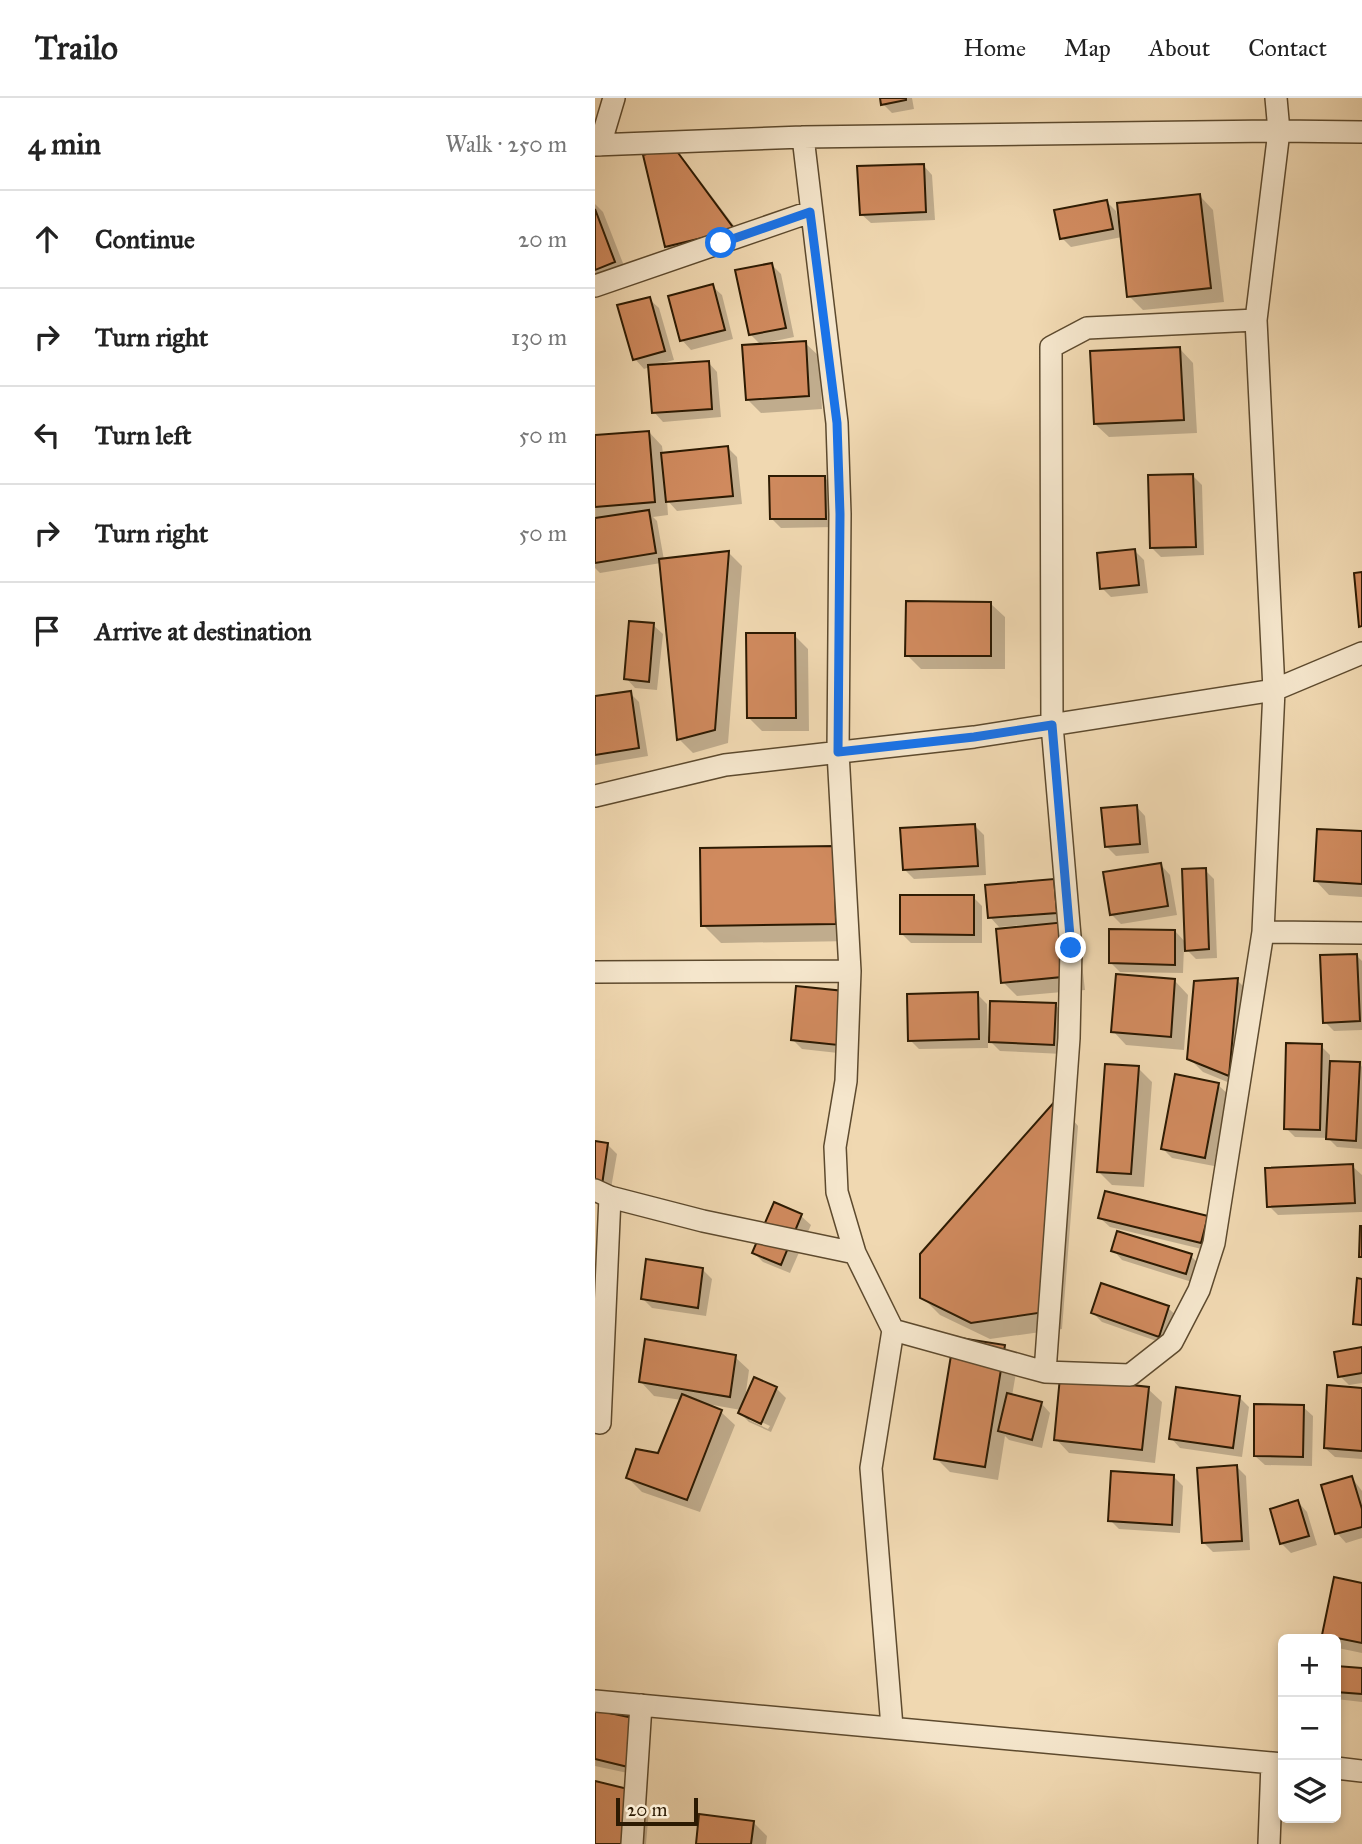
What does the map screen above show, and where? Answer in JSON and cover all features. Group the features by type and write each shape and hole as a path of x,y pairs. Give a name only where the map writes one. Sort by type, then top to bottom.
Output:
{"street":[{"path":"614,98 597,145 803,137 1362,132"},
{"path":"893,1330 1045,1372 1130,1375 1172,1342 1199,1290 1214,1243 1263,932 1274,690 1256,320 1279,131 1276,98"},
{"path":"803,137 837,423 840,514 838,752 851,971 846,1082 835,1147 837,1192 855,1253 893,1330 871,1468 893,1727"},
{"path":"595,286 810,212"},
{"path":"1045,1372 1069,1038 1071,948 1052,725 1051,347 1087,328 1256,320"},
{"path":"595,796 725,765 974,737 1274,690 1362,653"},
{"path":"1263,932 1362,933"},
{"path":"595,972 851,971"},
{"path":"595,1422 600,1423 603,1194 703,1221 855,1253"},
{"path":"595,1701 1277,1763 1269,1844"},
{"path":"632,1844 641,1705"},
{"path":"1341,1769 1362,1771"}],"building":[{"path":"880,98 906,98 906,100 881,105"},
{"path":"673,146 735,230 665,247 643,155"},
{"path":"924,164 926,212 860,215 857,166"},
{"path":"1200,194 1211,288 1127,297 1117,203"},
{"path":"1107,200 1113,229 1060,239 1054,210"},
{"path":"595,209 615,262 595,270"},
{"path":"772,263 786,328 749,335 735,270"},
{"path":"713,284 725,330 680,341 668,296"},
{"path":"650,297 665,351 633,360 617,305"},
{"path":"806,341 809,396 746,400 742,345"},
{"path":"1180,347 1184,420 1094,424 1090,351"},
{"path":"709,361 712,409 652,413 648,365"},
{"path":"649,431 655,502 595,507 595,435"},
{"path":"728,446 733,496 666,502 661,453"},
{"path":"1193,474 1196,547 1150,548 1148,475"},
{"path":"769,476 825,476 826,519 770,519"},
{"path":"649,510 656,553 595,563 595,518"},
{"path":"1135,549 1139,585 1100,589 1097,553"},
{"path":"729,551 715,730 677,740 659,559"},
{"path":"1362,572 1362,626 1359,627 1354,573"},
{"path":"906,601 991,602 991,656 905,656"},
{"path":"629,621 654,623 649,682 624,679"},
{"path":"746,633 795,633 796,718 747,718"},
{"path":"631,691 639,748 595,755 595,696"},
{"path":"1137,805 1140,844 1105,847 1101,808"},
{"path":"975,824 978,866 903,870 900,828"},
{"path":"1317,829 1362,831 1362,884 1314,881"},
{"path":"834,846 836,924 701,926 700,848"},
{"path":"1161,863 1168,906 1110,915 1103,872"},
{"path":"1206,868 1209,949 1185,951 1182,869"},
{"path":"1054,879 1057,913 988,918 985,885"},
{"path":"900,895 974,895 974,935 900,934"},
{"path":"1066,922 1072,976 1001,983 996,929"},
{"path":"1109,929 1175,930 1175,965 1109,963"},
{"path":"1357,954 1360,1021 1323,1023 1320,955"},
{"path":"1116,974 1175,979 1171,1037 1111,1032"},
{"path":"1238,978 1229,1076 1187,1059 1194,981"},
{"path":"796,986 844,991 838,1045 791,1040"},
{"path":"978,992 979,1039 908,1041 907,994"},
{"path":"990,1001 1056,1003 1054,1045 989,1042"},
{"path":"1286,1043 1322,1044 1320,1130 1284,1129"},
{"path":"1330,1061 1360,1062 1356,1141 1326,1139"},
{"path":"1105,1064 1139,1066 1131,1174 1097,1172"},
{"path":"1175,1074 1219,1083 1205,1158 1161,1149"},
{"path":"1056,1100 1045,1312 971,1323 920,1298 920,1254"},
{"path":"595,1141 608,1143 602,1185 595,1184"},
{"path":"1353,1164 1355,1203 1267,1207 1265,1168"},
{"path":"1105,1191 1208,1216 1201,1243 1098,1218"},
{"path":"774,1202 802,1214 781,1265 752,1253"},
{"path":"1362,1226 1362,1257 1359,1257"},
{"path":"1117,1231 1192,1254 1186,1274 1111,1251"},
{"path":"646,1259 703,1268 698,1308 641,1299"},
{"path":"1357,1278 1362,1279 1362,1325 1353,1324"},
{"path":"1101,1283 1169,1306 1159,1337 1091,1313"},
{"path":"954,1337 1005,1345 985,1467 934,1459"},
{"path":"645,1339 736,1355 730,1397 639,1382"},
{"path":"1362,1347 1362,1373 1338,1377 1334,1352"},
{"path":"754,1377 777,1387 761,1424 738,1413"},
{"path":"1060,1377 1149,1387 1142,1450 1054,1440"},
{"path":"1327,1385 1362,1388 1362,1451 1324,1448"},
{"path":"1176,1387 1240,1396 1233,1448 1169,1439"},
{"path":"1007,1393 1042,1402 1032,1440 998,1431"},
{"path":"682,1394 722,1410 687,1500 626,1478 636,1449 658,1453"},
{"path":"1254,1404 1304,1405 1303,1457 1254,1456"},
{"path":"1237,1465 1242,1541 1202,1543 1197,1468"},
{"path":"1111,1471 1174,1475 1172,1525 1108,1521"},
{"path":"1352,1476 1362,1509 1362,1527 1335,1534 1321,1485"},
{"path":"1298,1500 1309,1536 1280,1544 1270,1509"},
{"path":"1334,1577 1362,1583 1362,1643 1341,1639 1341,1634 1322,1634"},
{"path":"1341,1666 1362,1668 1362,1694 1341,1692"},
{"path":"595,1710 638,1719 628,1767 595,1759"},
{"path":"595,1781 632,1790 627,1844 595,1844"},
{"path":"699,1814 754,1821 751,1844 696,1844"}],"route":[{"path":"721,243 810,212 837,423 840,514 838,752 974,737 1052,725 1071,948"}]}
